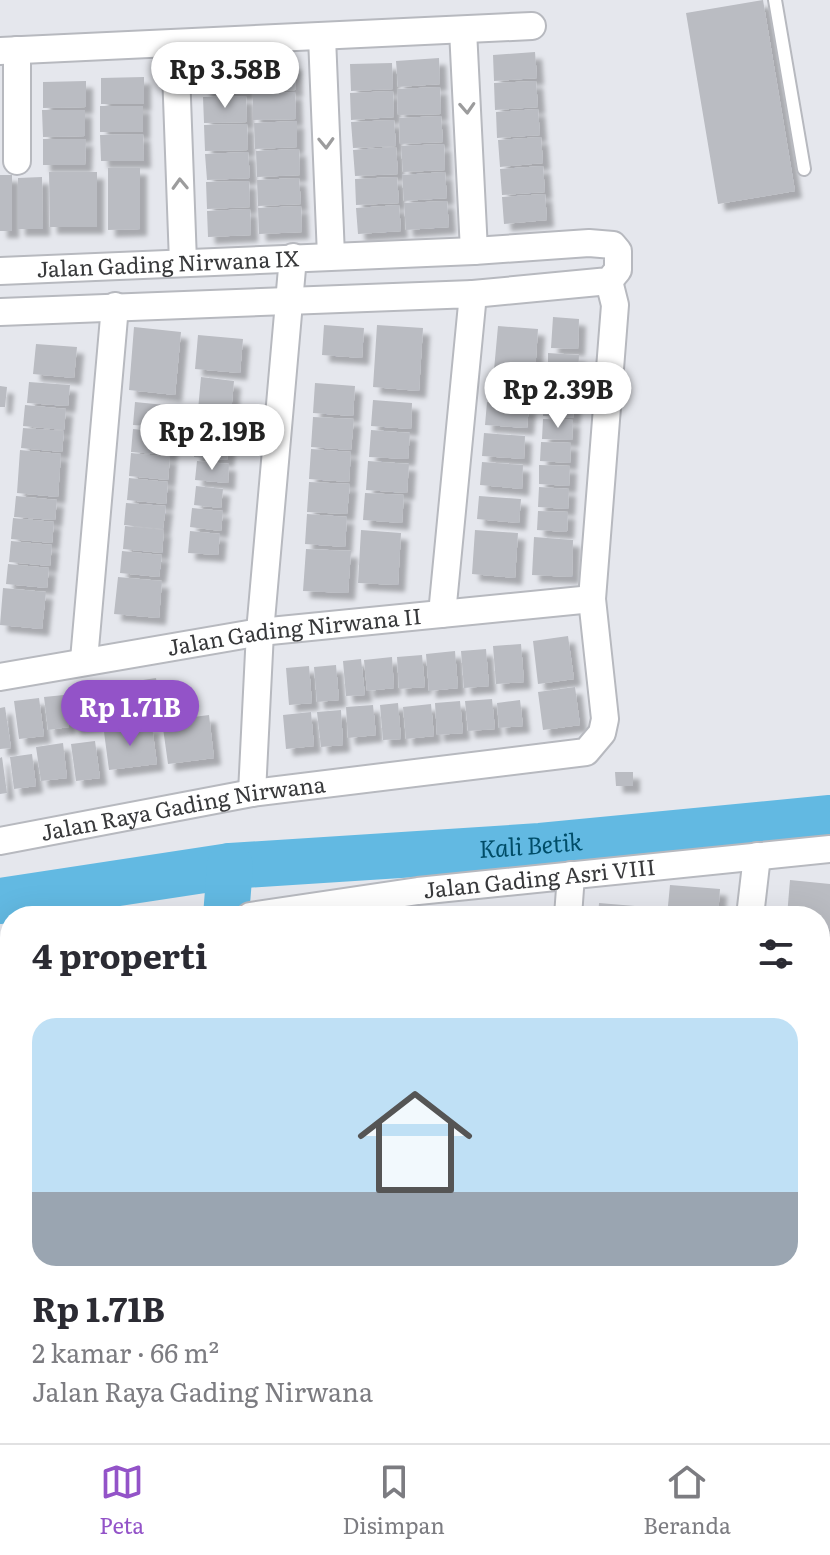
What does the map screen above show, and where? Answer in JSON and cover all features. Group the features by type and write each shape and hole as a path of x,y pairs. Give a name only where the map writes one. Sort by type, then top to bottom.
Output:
{"street":[{"path":"17,161 9,51 532,26"},
{"path":"463,30 474,251"},
{"path":"322,37 331,256"},
{"path":"175,44 183,262"},
{"path":"252,793 260,632 289,300 473,294 609,281 618,270 619,261 618,251 607,243 293,257"},
{"name":"Jalan Gading Nirwana IX","path":"0,271 293,257 289,300 0,312"},
{"path":"592,599 615,305 609,281"},
{"path":"442,614 473,294"},
{"path":"84,660 115,306"},
{"name":"Jalan Gading Nirwana II","path":"0,677 84,660 260,632 592,599"},
{"name":"Jalan Raya Gading Nirwana","path":"0,841 252,793 586,752 602,733 605,719 592,599"},
{"name":"Jalan Gading Asri VIII","path":"316,906 418,891 830,849"},
{"path":"751,906 757,856"},
{"path":"569,906 571,875"}],"lane":[{"path":"775,0 804,169"}],"building":[{"path":"763,0 795,191 718,204 686,13"},
{"path":"535,52 537,78 494,81 493,55"},
{"path":"439,58 440,84 398,87 396,61"},
{"path":"295,63 296,90 253,91 252,65"},
{"path":"392,63 393,89 351,91 350,64"},
{"path":"246,67 247,93 204,94 203,68"},
{"path":"144,77 144,104 101,104 101,78"},
{"path":"86,81 86,107 43,108 43,82"},
{"path":"536,81 538,107 495,110 494,83"},
{"path":"440,87 441,114 398,115 397,89"},
{"path":"393,91 394,117 351,120 350,93"},
{"path":"295,92 296,119 253,120 253,94"},
{"path":"246,96 247,122 204,123 203,97"},
{"path":"100,106 143,106 143,132 100,132"},
{"path":"538,109 540,135 497,138 496,112"},
{"path":"42,110 85,110 85,136 43,137"},
{"path":"441,116 443,142 400,144 399,118"},
{"path":"394,120 396,146 353,148 351,122"},
{"path":"297,121 297,147 255,149 254,123"},
{"path":"247,124 248,150 205,151 204,125"},
{"path":"143,134 144,161 101,161 100,135"},
{"path":"541,137 543,163 500,167 498,140"},
{"path":"43,139 86,139 85,165 43,165"},
{"path":"444,144 445,170 403,172 401,146"},
{"path":"396,147 398,174 355,176 353,150"},
{"path":"299,149 300,175 257,177 256,151"},
{"path":"248,152 250,178 207,180 205,154"},
{"path":"543,166 545,192 502,195 500,169"},
{"path":"108,168 140,168 140,229 108,230"},
{"path":"49,172 97,172 97,227 50,227"},
{"path":"445,172 447,198 404,201 402,175"},
{"path":"0,175 12,175 12,231 0,231"},
{"path":"42,177 43,229 18,229 18,178"},
{"path":"397,177 399,203 356,205 355,179"},
{"path":"299,178 301,204 258,206 257,180"},
{"path":"249,181 250,207 207,209 206,182"},
{"path":"545,194 547,220 504,224 502,197"},
{"path":"447,201 449,227 406,230 404,203"},
{"path":"399,205 401,231 358,234 356,208"},
{"path":"301,206 302,232 259,234 258,208"},
{"path":"250,209 251,235 208,237 207,211"},
{"path":"553,317 579,319 578,349 551,348"},
{"path":"324,325 364,328 362,358 322,355"},
{"path":"377,325 423,328 419,391 373,387"},
{"path":"498,326 538,329 535,373 494,370"},
{"path":"134,327 181,332 175,395 129,390"},
{"path":"198,335 243,339 240,373 195,369"},
{"path":"36,344 77,347 74,378 33,374"},
{"path":"548,353 579,355 578,375 548,373"},
{"path":"546,375 577,377 575,396 545,395"},
{"path":"490,376 532,379 530,402 489,399"},
{"path":"201,377 234,381 231,413 198,410"},
{"path":"29,382 70,385 68,406 27,403"},
{"path":"315,383 355,386 353,416 313,413"},
{"path":"0,386 7,387 5,407 0,407"},
{"path":"544,397 575,398 573,418 543,416"},
{"path":"373,400 412,403 411,429 371,426"},
{"path":"135,402 175,406 173,428 133,425"},
{"path":"487,402 529,406 527,428 485,425"},
{"path":"25,405 66,409 64,430 23,426"},
{"path":"201,413 234,416 232,436 199,433"},
{"path":"313,417 354,419 351,450 311,447"},
{"path":"543,419 573,420 572,440 542,439"},
{"path":"23,428 64,431 62,452 21,448"},
{"path":"133,429 172,433 170,455 131,452"},
{"path":"371,430 410,433 408,459 369,457"},
{"path":"484,433 525,436 524,459 482,456"},
{"path":"196,437 229,440 227,460 194,457"},
{"path":"541,442 571,443 570,463 540,461"},
{"path":"311,449 351,452 349,482 309,479"},
{"path":"20,450 61,454 58,497 17,493"},
{"path":"131,453 170,457 168,480 129,476"},
{"path":"197,461 229,464 228,483 195,480"},
{"path":"368,461 409,464 407,493 366,490"},
{"path":"482,462 523,465 522,489 480,485"},
{"path":"539,465 570,466 569,486 539,484"},
{"path":"129,478 168,482 166,504 127,500"},
{"path":"309,482 350,484 347,514 307,512"},
{"path":"196,486 223,489 221,508 194,505"},
{"path":"539,487 569,489 568,509 538,507"},
{"path":"365,493 404,495 402,523 363,520"},
{"path":"16,496 57,500 55,520 14,517"},
{"path":"479,496 521,499 519,523 477,519"},
{"path":"126,503 166,506 163,529 124,525"},
{"path":"192,508 223,511 221,531 190,527"},
{"path":"538,511 568,512 567,532 537,530"},
{"path":"307,514 347,517 345,547 305,544"},
{"path":"13,518 54,522 52,543 11,539"},
{"path":"125,526 164,530 162,553 123,549"},
{"path":"361,530 401,533 398,585 358,583"},
{"path":"475,530 518,533 515,578 472,574"},
{"path":"190,531 220,534 218,555 188,553"},
{"path":"534,537 573,540 572,577 532,575"},
{"path":"11,541 52,545 50,566 9,562"},
{"path":"306,549 351,551 348,593 303,591"},
{"path":"122,551 162,555 159,577 120,573"},
{"path":"8,564 49,568 47,588 6,584"},
{"path":"118,577 162,581 159,618 114,614"},
{"path":"3,588 46,592 42,629 0,625"},
{"path":"568,636 574,679 538,684 533,641"},
{"path":"521,644 524,682 496,684 493,646"},
{"path":"486,649 489,686 464,688 461,651"},
{"path":"455,651 458,688 429,691 426,654"},
{"path":"422,655 425,687 399,689 397,657"},
{"path":"392,657 394,688 367,691 364,660"},
{"path":"361,659 365,695 346,696 343,661"},
{"path":"336,665 339,700 317,702 314,667"},
{"path":"309,666 312,703 289,705 286,668"},
{"path":"156,678 161,713 135,716 130,682"},
{"path":"125,684 129,717 104,720 99,687"},
{"path":"575,687 580,725 543,730 538,692"},
{"path":"93,689 97,724 73,727 69,692"},
{"path":"64,695 69,727 48,730 44,697"},
{"path":"39,698 44,736 19,739 14,701"},
{"path":"492,699 495,729 468,731 465,701"},
{"path":"520,700 523,726 499,728 497,703"},
{"path":"460,701 463,733 437,735 435,703"},
{"path":"398,703 401,739 383,740 380,705"},
{"path":"431,704 434,736 406,739 403,707"},
{"path":"373,705 376,735 348,738 346,707"},
{"path":"5,707 11,748 0,749 0,708"},
{"path":"341,710 343,745 321,747 317,712"},
{"path":"311,712 314,746 286,749 283,715"},
{"path":"209,715 214,758 168,764 162,721"},
{"path":"152,726 157,764 109,770 104,732"},
{"path":"95,741 100,778 76,781 71,744"},
{"path":"63,743 67,778 41,781 36,747"},
{"path":"32,754 36,786 14,789 10,757"},
{"path":"0,758 7,793 0,794"},
{"path":"615,772 633,772 633,786 616,786"},
{"path":"790,880 830,884 830,906 788,906"},
{"path":"670,885 720,889 719,906 668,906"},
{"path":"599,903 635,906 599,906"}],"waterway":[{"name":"Kali Betik","path":"0,901 230,866 540,846 830,818"},
{"name":"Kali Betik","path":"227,906 230,866"}]}
